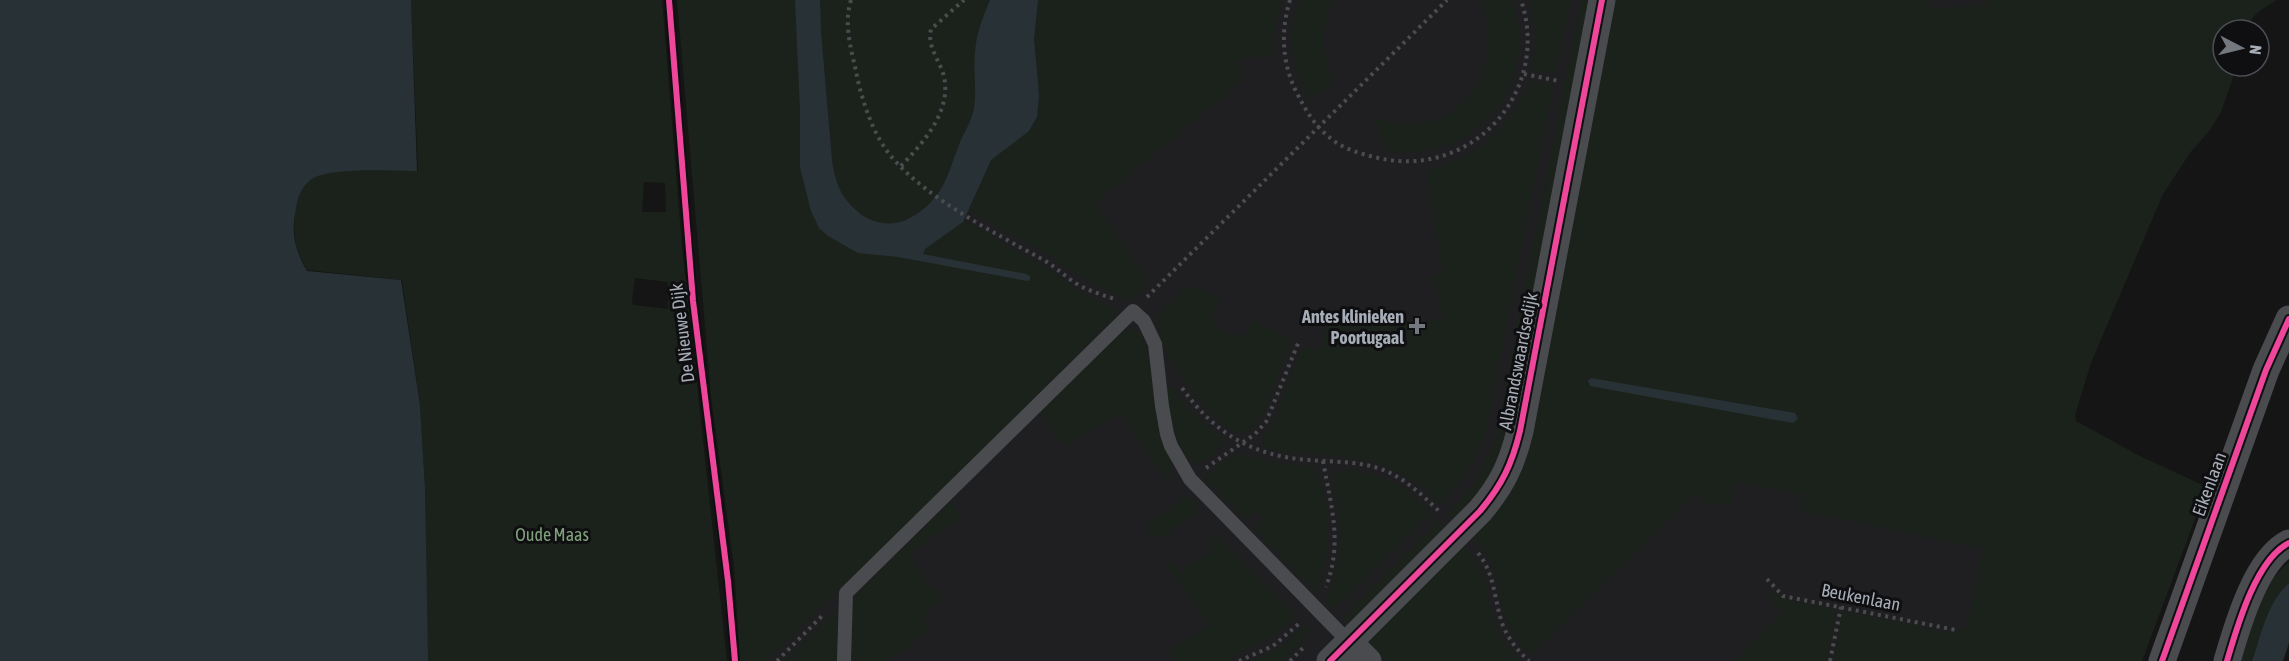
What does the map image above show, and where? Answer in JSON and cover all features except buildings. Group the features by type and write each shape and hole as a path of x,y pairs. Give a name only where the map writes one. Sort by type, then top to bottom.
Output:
{"street":[{"name":"Albrandswaardsedijk","path":"1330,661 1359,652 1497,490 1513,458 1602,0"},
{"name":"Eikenlaan","path":"2162,661 2266,370 2289,319"},
{"path":"2227,661 2260,572 2277,551 2289,543"}],"lane":[{"path":"844,661 846,593 1133,311 1144,321 1155,344 1167,434 1171,446 1190,479 1359,652"}],"path":[{"path":"851,0 847,23 849,40 866,108 878,136 890,155 918,183 987,229 1043,259 1078,284 1116,300 1133,311 1446,0"},
{"path":"901,166 934,125 944,102 944,75 931,45 929,36 931,29 964,0"},
{"path":"1290,0 1284,31 1287,66 1294,88 1319,127 1336,142 1367,155 1403,162 1430,159 1459,149 1486,133 1512,100 1524,74 1528,36 1521,0"},
{"path":"1524,74 1559,81 1557,92"},
{"path":"1190,479 1261,429 1271,414 1299,341"},
{"path":"1158,371 1172,377 1201,411 1241,443 1274,456 1344,462 1380,469 1415,488 1480,555 1492,578 1503,624 1514,646 1529,661"},
{"path":"1432,521 1447,506"},
{"path":"777,661 846,593"},
{"path":"1830,661 1841,607"},
{"path":"1290,661 1329,622"}],"shaded area":[{"path":"0,0 411,0 417,171 360,170 317,176 306,184 301,192 294,222 294,236 297,250 307,271 401,280 420,405 425,488 428,661 0,661"},
{"name":"Antes klinieken Poortugaal","path":"715,0 2262,0 2239,18 2211,18 2211,58 2055,421 2014,661 752,661"},
{"path":"795,0 820,0 832,160 839,188 846,200 869,219 882,223 895,223 920,212 943,186 973,112 976,46 980,26 990,0 1038,0 1034,39 1039,95 1037,117 1029,131 991,160 963,222 925,249 923,254 1026,274 1030,276 1030,280 898,257 858,253 828,236 819,228 811,211 800,167"},
{"path":"1591,378 1795,413 1798,419 1793,423 1590,386 1588,381"},
{"path":"2289,583 2289,643 2283,661 2252,661 2270,609"}],"green space":[{"name":"Oude Maas","path":"411,0 662,0 682,247 727,661 427,661 425,488 420,405 402,280 307,270 300,257 294,229 300,194 305,184 313,177 322,173 348,170 418,171","holes":["644,182 665,183 666,212 642,212","635,278 668,282 668,309 633,305"]},
{"path":"677,0 795,0 800,167 828,236 858,253 898,257 1027,281 1026,274 923,255 923,251 964,220 1045,267 1078,290 1118,310 1116,315 976,457 766,661 740,661 734,567 711,396"},
{"path":"820,0 990,0 976,44 973,114 942,191 934,201 903,221 893,224 869,219 843,197 835,179"},
{"path":"1038,0 1282,0 1274,35 1275,55 1237,59 1242,81 1095,203 1146,279 1145,286 1130,301 1086,280 969,209 991,160 1029,131 1037,117 1039,95 1034,39"},
{"path":"1299,0 1333,0 1324,30 1324,51 1334,81 1310,101 1299,77 1293,52 1293,26"},
{"path":"1480,0 1512,0 1519,31 1517,61 1509,88 1493,112 1473,131 1447,145 1419,152 1387,152 1373,117 1400,124 1425,123 1448,113 1467,98 1480,77 1488,53 1488,27"},
{"path":"1530,0 1570,0 1555,74 1532,70 1536,37"},
{"path":"1581,0 1591,0 1507,429 1493,468 1473,498 1454,519 1448,513 1477,478 1496,438"},
{"path":"1616,0 1925,0 1935,9 1987,4 1987,0 2277,0 2254,18 2211,18 2211,78 2233,78 2221,112 2163,194 2091,363 2075,415 2076,421 2140,456 2207,487 2142,661 1833,661 1843,611 1957,634 1958,628 1967,629 1983,549 1799,510 1801,495 1735,481 1730,504 1719,503 1711,509 1695,493 1531,655 1511,630 1490,560 1472,537 1533,424"},
{"path":"1529,81 1553,85 1486,429 1479,451 1462,479 1440,504 1411,479 1381,465 1348,457 1288,452 1265,447 1262,439 1276,417 1301,351 1311,347 1321,348 1330,313 1385,322 1442,320 1437,287 1433,287 1432,276 1443,273 1426,170 1459,158 1475,150 1489,139 1513,113"},
{"path":"1193,286 1199,287 1221,302 1211,315 1216,319 1213,325 1234,339 1239,333 1244,336 1252,320 1286,336 1290,342 1264,413 1245,433 1233,431 1205,408 1178,372 1160,338 1157,325 1159,315 1181,292"},
{"path":"1129,328 1140,332 1148,354 1159,433 1172,468 1172,473 1166,478 1120,412 1065,447 1039,413 1123,330"},
{"path":"1171,386 1189,408 1224,440 1223,446 1196,465 1183,452 1175,433 1167,393 1167,388"},
{"path":"1239,454 1273,462 1310,466 1316,470 1325,500 1328,531 1325,562 1316,592 1254,529 1264,519 1255,509 1245,519 1206,480 1208,473 1232,456"},
{"path":"1345,469 1382,478 1402,488 1431,512 1333,610 1325,601 1336,567 1341,532 1333,481 1336,472"},
{"path":"1186,497 1193,497 1198,501 1197,513 1160,538 1151,536 1148,531 1149,522"},
{"path":"951,500 962,517 908,554 929,587 933,585 944,600 921,616 931,630 885,661 850,661 852,599"},
{"path":"1439,521 1446,528 1349,624 1342,618"},
{"path":"1215,534 1297,616 1273,636 1244,650 1229,661 1173,661 1168,653 1208,625 1166,565 1172,561 1180,572 1214,549 1207,539"},
{"path":"1463,545 1483,575 1498,631 1506,645 1520,661 1383,661 1366,641"},
{"path":"2289,562 2289,583 2270,609 2252,661 2240,661 2264,595 2279,572"},
{"path":"1774,591 1781,598 1837,610 1826,661 1734,661 1782,613 1768,598"},
{"path":"838,609 837,661 784,661"},
{"path":"1306,625 1312,631 1282,661 1251,661 1281,646"}],"cycle path":[{"name":"De Nieuwe Dijk","path":"669,0 693,301 728,581 735,661"},
{"path":"1330,661 1480,511 1510,464 1520,431 1602,0"},
{"path":"2162,661 2266,370 2289,319"},
{"path":"2227,661 2249,595 2267,563 2277,551 2289,543"}],"place":[{"name":"Antes klinieken Poortugaal","path":"1417,326"}]}
